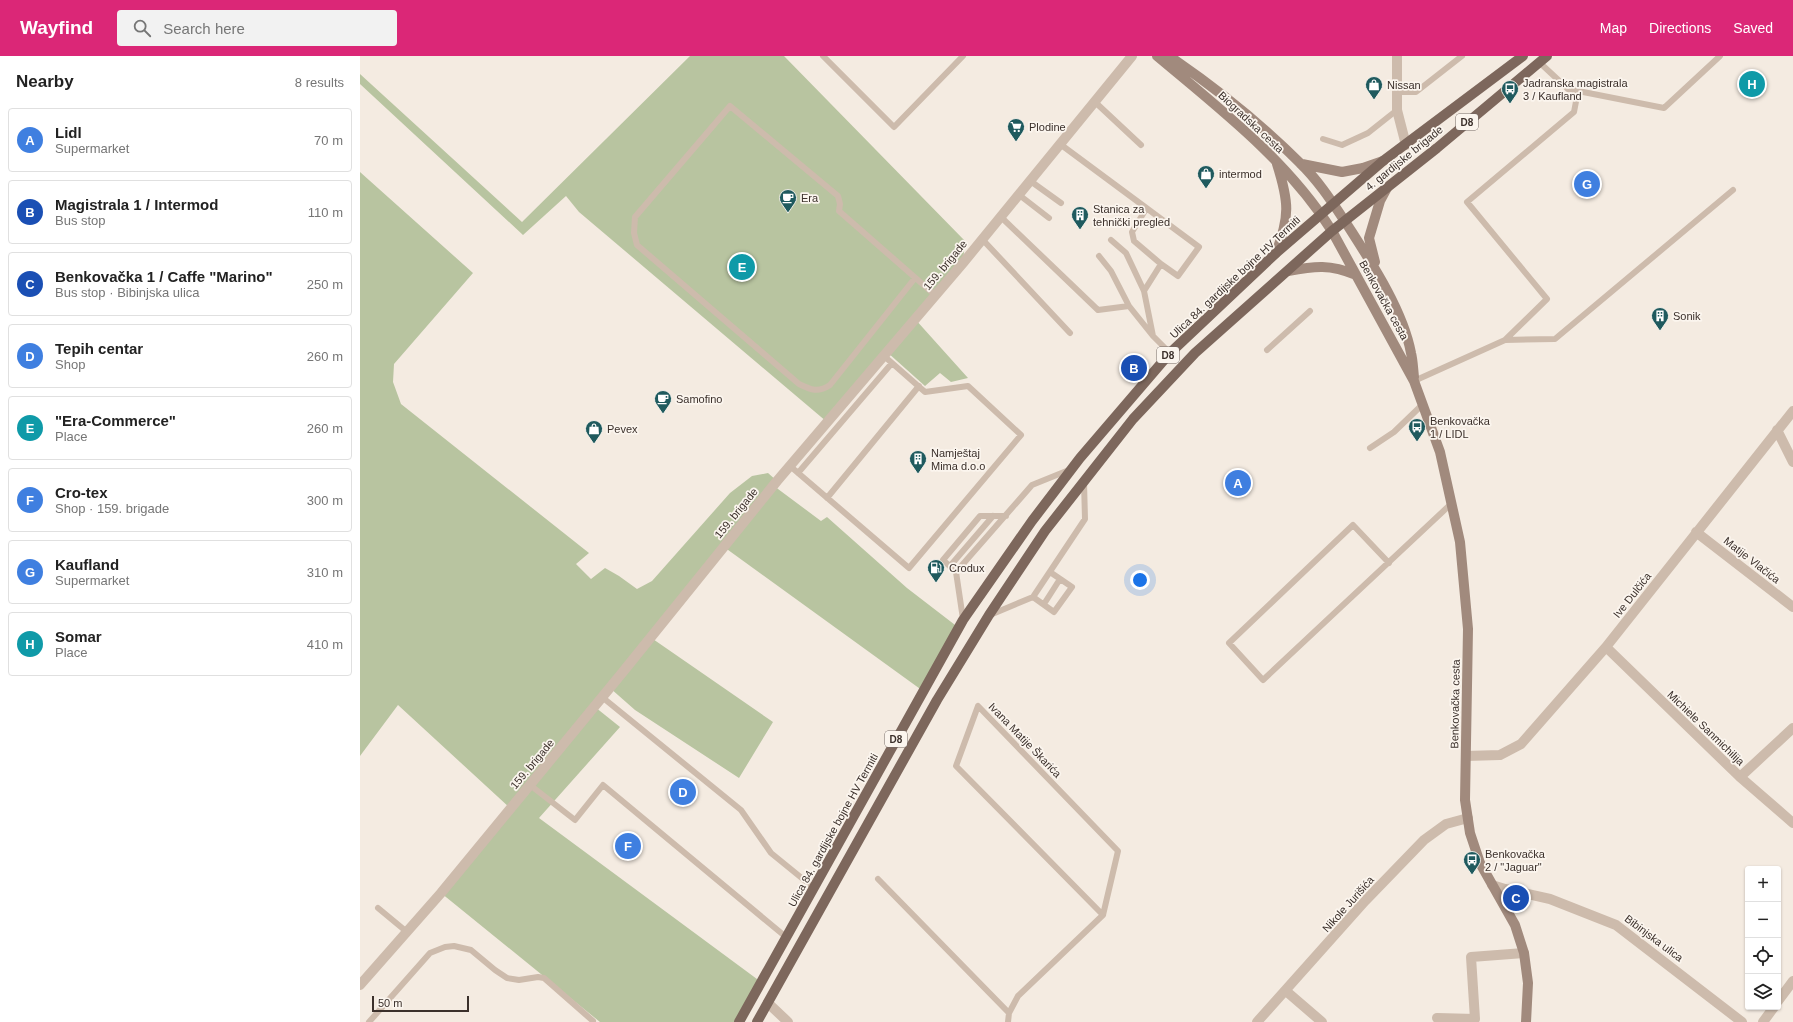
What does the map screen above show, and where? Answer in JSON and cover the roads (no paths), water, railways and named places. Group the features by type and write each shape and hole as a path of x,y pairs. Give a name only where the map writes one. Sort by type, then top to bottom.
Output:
{"main road":[{"name":"Biogradska cesta","path":"1157,56 1209,99 1290,175 1321,214 1332,232"},
{"name":"Biogradska cesta","path":"1169,56 1219,91 1302,164 1333,204"},
{"name":"4. gardijske brigade","path":"1321,214 1383,161 1523,56"},
{"name":"4. gardijske brigade","path":"1332,232 1547,56"},
{"path":"1302,164 1342,172 1383,161"},
{"path":"1276,252 1288,213 1287,199 1277,162"},
{"path":"1378,272 1369,238 1380,202 1387,188"},
{"name":"Benkovačka cesta","path":"1333,204 1378,272 1407,336 1412,353 1414,381"},
{"name":"Ulica 84. gardijske bojne HV Termiti","path":"739,1022 963,620 1032,521 1072,468 1170,353 1276,252 1321,214"},
{"name":"Benkovačka cesta","path":"1332,232 1414,381 1440,452 1460,542 1468,629 1465,800 1470,833 1480,863 1515,925 1524,953 1528,983 1526,1022"},
{"name":"D8","path":"757,1022 937,700 989,615 1045,531 1133,419 1173,376 1195,354 1332,232"},
{"path":"1288,271 1322,266 1346,271 1356,275"}],"street":[{"name":"159. brigade","path":"360,985 441,894 790,466 1001,217 1029,180 1132,56"},
{"path":"1397,56 1397,110 1406,145"},
{"name":"Ive Dulčića","path":"1466,756 1500,755 1521,744 1606,647 1793,411"},
{"path":"1777,430 1793,462"},
{"name":"Matije Vlačića","path":"1696,532 1793,607"},
{"name":"Michiele Sanmichilija","path":"1606,647 1740,778 1793,823"},
{"path":"1740,778 1793,728"},
{"name":"Nikole Jurišića","path":"1257,1022 1365,901 1424,840 1446,824 1468,818"},
{"name":"Bibinjska ulica","path":"1492,885 1550,899 1616,924 1742,1022"},
{"path":"1437,1018 1475,1019 1471,957 1524,953"},
{"path":"1781,997 1793,981"},
{"path":"1286,991 1322,1022"},
{"path":"768,1003 788,1022"},
{"path":"1763,1022 1772,1010"}],"lane":[{"path":"823,56 894,127 963,56"},
{"path":"1397,92 1416,92 1462,56"},
{"path":"1539,62 1568,89 1664,108 1720,56"},
{"path":"1414,381 1505,340 1547,299 1467,202 1574,112 1578,91"},
{"path":"1095,102 1141,145"},
{"path":"915,278 830,385 823,390 812,390 799,384 637,246 634,233 636,217 730,106 838,196 840,204 839,211 935,295"},
{"path":"1323,139 1342,145 1368,133 1397,110"},
{"path":"1060,144 1199,248 1178,276 1134,241 1132,232 1146,209"},
{"path":"1029,180 1061,203"},
{"path":"1505,340 1555,339 1733,190"},
{"path":"1018,194 1049,218"},
{"path":"1001,217 1098,310 1129,306"},
{"path":"982,239 1070,333"},
{"path":"1110,240 1126,253 1144,291 1153,336"},
{"path":"1099,256 1111,271 1129,306 1153,336 1170,353"},
{"path":"1144,291 1161,264"},
{"path":"1267,350 1310,311"},
{"path":"790,466 909,568 1021,435 968,386 925,392 884,356"},
{"path":"798,473 892,363"},
{"path":"827,498 919,386"},
{"path":"1370,448 1394,432 1422,405"},
{"path":"956,572 1032,485 1072,468"},
{"path":"989,615 1033,597 1085,519 1084,480"},
{"path":"1389,563 1353,525 1229,643 1263,680 1389,563 1452,504"},
{"path":"963,620 956,572 942,560 980,516 1006,516"},
{"path":"950,566 992,516"},
{"path":"1033,597 1054,612 1072,587 1050,572"},
{"path":"1044,604 1060,579"},
{"path":"602,698 741,810 771,852 814,888"},
{"name":"Ivana Matije Škarića","path":"978,706 1118,851 1103,915 956,766 978,706"},
{"path":"530,785 575,820 603,785 786,937"},
{"path":"878,880 1009,1013"},
{"path":"378,908 407,932"},
{"path":"1008,1022 1009,1013 1018,996 1103,915"},
{"path":"369,1022 430,953 445,947 454,946 471,950 495,970 508,978 519,980 538,977 544,978 593,1021"}],"place":[{"name":"Somar","path":"1752,84"},
{"name":"Nissan","path":"1374,100"},
{"name":"Jadranska magistrala 3 / Kaufland","path":"1510,104"},
{"name":"Plodine","path":"1016,142"},
{"name":"Kaufland","path":"1587,184"},
{"name":"intermod","path":"1206,189"},
{"name":"Era","path":"788,213"},
{"name":"Stanica za tehnički pregled","path":"1080,230"},
{"name":"\"Era-Commerce\"","path":"742,267"},
{"name":"Sonik","path":"1660,331"},
{"name":"Magistrala 1 / Intermod","path":"1134,368"},
{"name":"Samofino","path":"663,414"},
{"name":"Benkovačka 1 / LIDL","path":"1417,442"},
{"name":"Pevex","path":"594,444"},
{"name":"Namještaj Mima d.o.o","path":"918,474"},
{"name":"Lidl","path":"1238,483"},
{"name":"Crodux","path":"936,583"},
{"name":"Tepih centar","path":"683,792"},
{"name":"Cro-tex","path":"628,846"},
{"name":"Benkovačka 2 / \"Jaguar\"","path":"1472,875"},
{"name":"Benkovačka 1 / Caffe \"Marino\"","path":"1516,898"}]}
